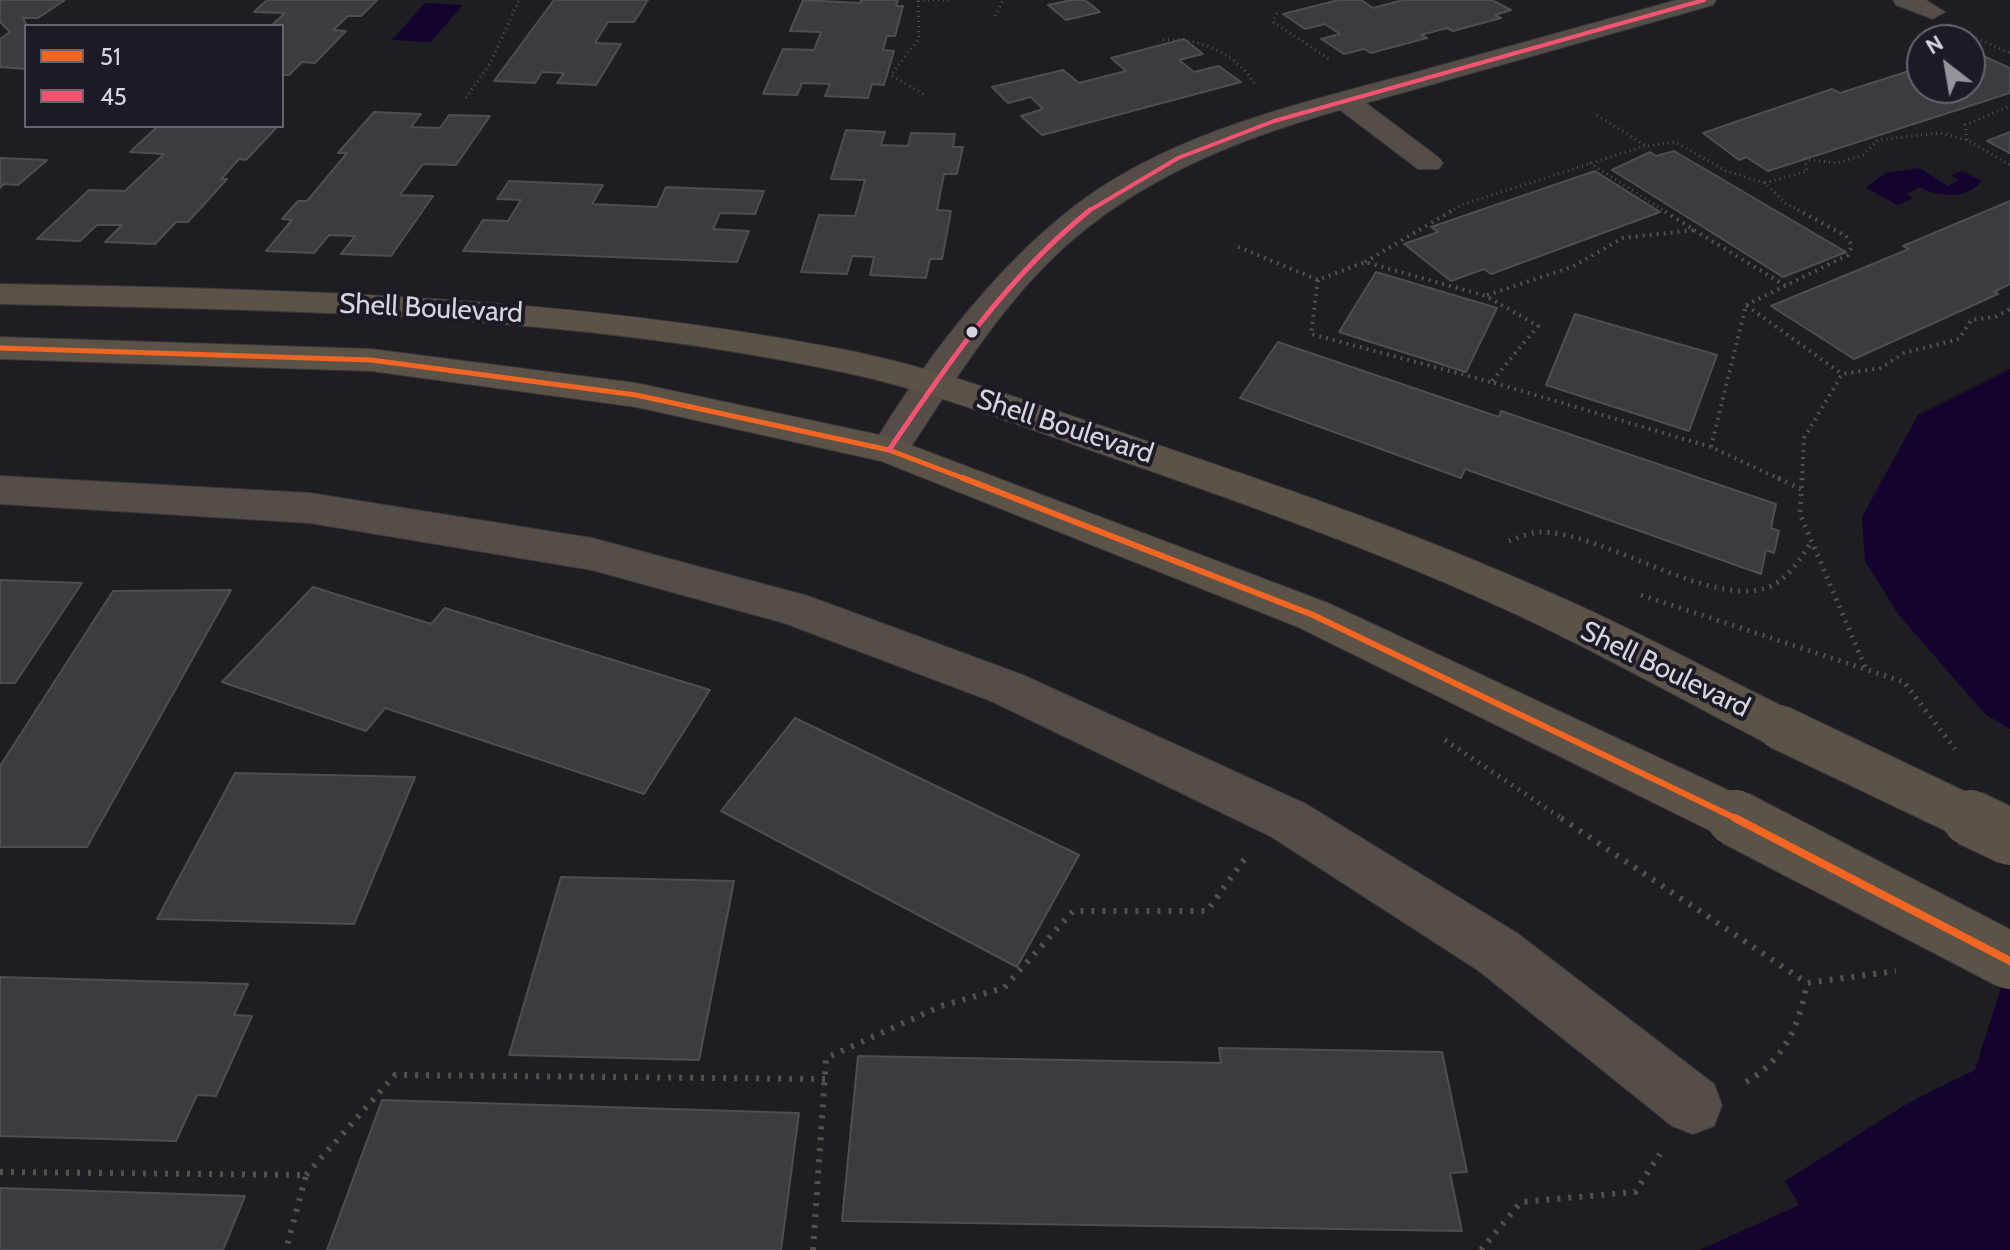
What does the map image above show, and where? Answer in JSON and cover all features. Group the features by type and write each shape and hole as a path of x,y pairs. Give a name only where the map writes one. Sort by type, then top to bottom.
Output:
{"main road":[{"name":"Shell Boulevard","path":"0,294 177,297 516,313 618,324 844,361 935,384 1241,486 1507,592 2010,837"},
{"name":"Shell Boulevard","path":"0,348 129,350 415,365 636,395 889,450 1313,615 1731,816 2010,961"}],"street":[{"path":"889,450 998,301 1048,245 1109,197 1199,146 1345,100 1704,0"},
{"path":"1905,0 1933,12"},
{"path":"1345,100 1428,163"},
{"path":"0,490 181,498 310,508 592,554 793,608 1007,688 1277,815 1498,952 1693,1105"}],"path":[{"path":"466,98 491,62 519,0"},
{"path":"925,95 891,75 896,62 919,42 922,29 918,0 949,0"},
{"path":"995,16 1003,0"},
{"path":"1967,140 1965,125 2010,106"},
{"path":"1597,115 1646,146"},
{"path":"1765,183 1807,171 1805,159 1837,163 1863,155 1878,140 1940,133 1967,140 2010,165"},
{"path":"1238,247 1318,280 1365,262 1464,204 1646,146 1675,142 1726,171 1765,183 1785,203 1846,236 1852,246 1848,255 1746,305"},
{"path":"1590,163 1786,286"},
{"path":"1486,296 1572,267 1623,238 1694,230"},
{"path":"1365,262 1486,296 1538,326 1491,382"},
{"path":"1318,280 1311,334 1491,382 1711,447 1801,489"},
{"path":"1746,305 1842,374 1881,368 1904,353 1959,339 1971,320 1995,317 2010,309"},
{"path":"1711,447 1746,305"},
{"path":"1842,374 1804,438 1800,514 1866,669"},
{"path":"1498,548 1518,535 1576,536 1682,576 1745,592 1772,587 1798,561 1811,542"},
{"path":"813,1250 826,1058 941,1006 1004,988 1073,911 1207,911 1277,815"},
{"path":"1481,1250 1521,1202 1635,1192 1693,1105 1711,1091 1738,1085 1762,1074 1782,1055 1801,1019 1807,983"},
{"path":"286,1250 306,1175 395,1075 825,1079"},
{"path":"0,1172 306,1175"}],"shaded area":[{"path":"425,3 463,5 431,42 392,40"},
{"path":"1919,168 1948,186 1959,180 1950,176 1961,171 1982,181 1968,191 1952,195 1919,187 1906,194 1913,198 1898,205 1866,188 1885,173"},
{"path":"2010,369 2010,729 1985,714 1898,614 1865,561 1862,517 1918,415"},
{"path":"2010,959 2010,1250 1700,1250 1799,1205 1785,1181 1910,1102 1975,1070"}],"building":[{"path":"0,0 65,0 38,18 23,18 26,24 24,69 0,67 0,39 10,32 0,22"},
{"path":"267,0 377,0 361,16 348,16 333,30 346,31 315,63 302,62 289,75 284,75 284,24 273,24 285,13 254,12"},
{"path":"554,0 648,0 634,22 608,22 595,43 621,44 596,85 557,83 564,73 542,72 535,83 494,81"},
{"path":"803,0 860,3 861,0 898,0 896,6 903,6 895,36 887,36 883,50 894,51 884,85 872,84 868,98 825,96 830,84 802,83 797,95 763,94 783,49 814,50 821,32 790,31"},
{"path":"1085,0 1100,12 1066,20 1048,5"},
{"path":"1339,0 1361,0 1373,8 1403,0 1492,0 1511,10 1495,15 1501,18 1453,31 1447,28 1421,35 1427,38 1371,53 1364,49 1344,54 1321,39 1340,34 1325,24 1305,29 1283,14"},
{"path":"1184,39 1203,54 1179,60 1194,72 1219,66 1241,82 1042,135 1021,116 1043,109 1031,97 1008,103 992,87 1063,70 1079,83 1126,71 1111,58"},
{"path":"1986,57 2010,68 2010,93 1986,101"},
{"path":"1906,72 1906,104 1976,104 1768,171 1746,157 1739,160 1703,133 1832,89 1840,93"},
{"path":"374,112 421,114 411,127 440,128 449,115 490,116 456,165 423,164 400,195 433,196 391,256 341,254 355,236 329,235 314,253 266,251 292,220 282,219 298,201 307,201 347,153 338,153"},
{"path":"156,128 276,128 246,160 239,159 221,179 227,179 188,222 176,222 155,244 105,242 122,225 97,225 80,241 37,239 89,190 125,191 164,154 130,152"},
{"path":"846,130 885,132 881,145 908,146 911,133 955,134 953,147 963,147 957,174 944,174 937,210 951,211 942,259 930,259 926,278 870,275 874,257 852,256 847,274 801,272 819,215 855,216 865,180 831,179"},
{"path":"2010,132 2010,153 1987,141"},
{"path":"1674,151 1846,252 1783,277 1612,170 1650,152 1656,156"},
{"path":"0,158 47,160 18,185 4,184 0,188"},
{"path":"1595,171 1660,212 1491,274 1484,269 1451,281 1404,244 1438,232 1431,227"},
{"path":"509,181 603,185 592,204 657,207 666,187 764,191 755,214 720,213 713,229 749,231 737,262 463,251 483,220 508,221 521,200 497,199"},
{"path":"2010,201 2010,284 1994,292 1998,294 1854,359 1771,306 1909,249 1903,246"},
{"path":"1376,272 1497,308 1466,372 1339,332"},
{"path":"1575,314 1717,355 1689,431 1546,385"},
{"path":"1278,342 1499,417 1501,411 1776,504 1771,528 1779,531 1774,553 1766,550 1761,574 1465,469 1461,478 1240,398"},
{"path":"0,580 82,583 15,683 0,683"},
{"path":"313,587 431,624 445,608 710,690 644,794 385,708 366,731 222,682"},
{"path":"231,590 87,847 0,847 0,766 113,591"},
{"path":"795,718 1079,855 1017,967 721,811"},
{"path":"235,773 415,777 354,924 157,919"},
{"path":"561,877 734,881 699,1060 509,1055"},
{"path":"0,977 248,984 234,1015 252,1016 216,1096 197,1095 176,1141 0,1136"},
{"path":"1219,1048 1442,1052 1467,1172 1450,1173 1462,1231 842,1221 858,1056 1221,1063"},
{"path":"382,1100 799,1113 781,1250 327,1250"},
{"path":"0,1188 245,1196 223,1250 0,1250"}],"transit line":[{"name":"45","path":"889,450 963,344 1025,268 1089,211 1132,182 1178,158 1274,121 1704,0"},
{"name":"51","path":"0,348 371,360 636,395 889,450 1181,561 1313,615 1731,816 2010,961"}]}
